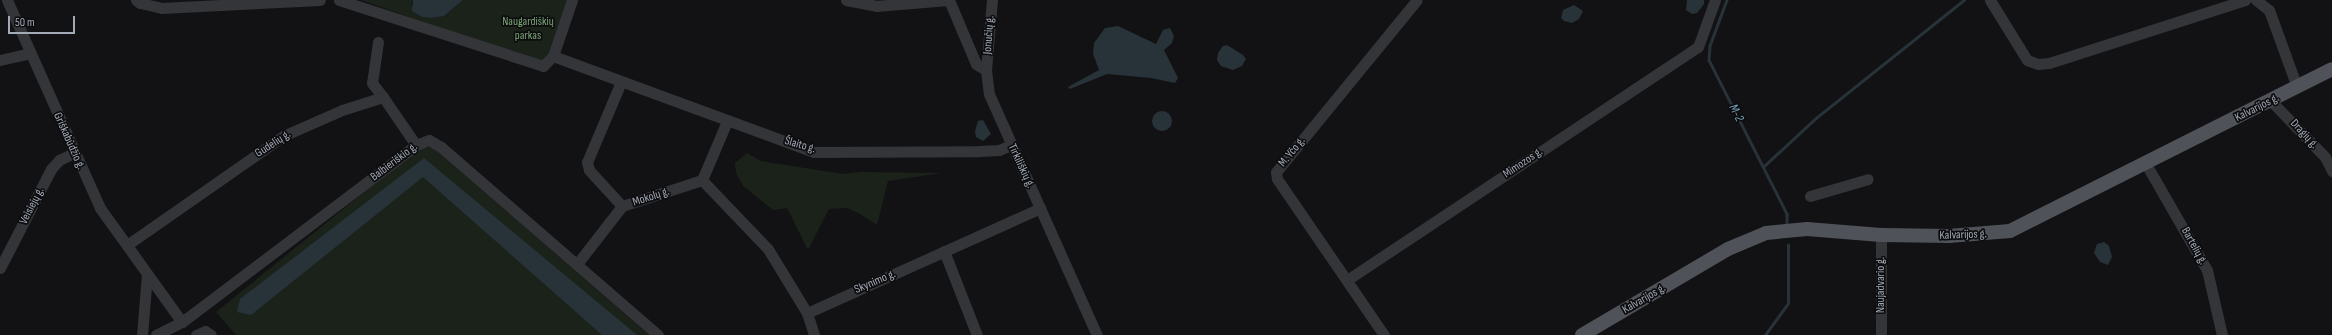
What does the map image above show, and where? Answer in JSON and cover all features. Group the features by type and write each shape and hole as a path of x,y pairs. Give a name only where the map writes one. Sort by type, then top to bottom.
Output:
{"main road":[{"name":"Kalvarijos g.","path":"1582,335 1728,250 1766,233 1807,229 1881,235 1949,236 2010,231 2146,164 2332,69"}],"street":[{"name":"Griškabūdžio g.","path":"7,0 74,153 100,208 182,322"},
{"path":"136,0 140,3 161,8 320,0"},
{"path":"339,0 543,66 553,56 572,0"},
{"path":"846,0 876,6 948,0 976,64 986,70"},
{"name":"Jonučių g.","path":"986,70 992,0"},
{"name":"M. Yčo g.","path":"1384,335 1277,179 1276,172 1418,0"},
{"name":"Mimozos g.","path":"1347,280 1698,47 1715,0"},
{"path":"1990,0 2027,60 2038,64 2049,63 2245,0"},
{"path":"2256,0 2269,10 2297,87"},
{"path":"378,42 372,82 416,145"},
{"path":"0,60 30,53"},
{"path":"553,56 621,82"},
{"name":"Tirkiliškių g.","path":"986,70 989,94 1097,335"},
{"name":"Šlaito g.","path":"621,82 814,152 980,151 1000,150 1011,145"},
{"name":"Mokolų g.","path":"621,82 587,162 590,170 622,206 702,180"},
{"name":"Gudelių g.","path":"127,245 283,136 313,121 383,97"},
{"name":"Dragių g.","path":"2271,101 2325,157 2332,171"},
{"path":"727,121 702,180 768,249 807,313 814,335"},
{"name":"Balbieriškio g.","path":"156,335 182,322 416,145 429,140 441,147 658,335"},
{"name":"Veisiejų g.","path":"0,268 51,169 58,160 74,153"},
{"name":"Bartelių g.","path":"2146,164 2207,270 2222,335"},
{"path":"1810,196 1868,180"},
{"path":"577,264 622,206"},
{"name":"Skynimo g.","path":"807,313 1041,208"},
{"name":"Naujadvario g.","path":"1881,235 1881,335"},
{"path":"944,252 977,335"},
{"path":"142,335 147,274"},
{"path":"196,335 205,331 211,335"}],"green space":[{"name":"Naugardiškių parkas","path":"361,0 413,0 411,4 444,16 463,0 568,0 549,56 543,61 531,60"},
{"path":"425,147 434,148 649,335 236,335 216,312 415,151"},
{"path":"747,153 761,161 843,174 861,172 942,173 888,181 877,225 847,208 829,209 808,250 787,208 773,210 743,186 736,173 735,163"}],"shaded area":[{"path":"413,0 463,0 444,16 431,18 422,17 412,11"},
{"path":"1687,0 1704,0 1704,4 1697,13 1692,14 1686,10"},
{"path":"1574,5 1583,11 1579,19 1572,23 1564,21 1561,18 1563,10"},
{"path":"1118,26 1156,44 1163,30 1170,28 1174,36 1172,43 1164,50 1178,78 1175,83 1151,78 1107,74 1070,89 1068,87 1099,70 1093,54 1094,43 1105,28"},
{"path":"1227,45 1243,55 1246,59 1242,66 1233,70 1221,66 1217,60 1218,53 1223,46"},
{"path":"1158,111 1166,111 1172,117 1172,125 1166,131 1158,131 1152,125 1152,117"},
{"path":"983,120 991,134 983,141 976,137 975,131 978,121"},
{"path":"424,158 637,335 602,335 423,177 251,315 237,312 240,299"},
{"path":"2104,242 2109,246 2112,257 2108,265 2100,262 2094,253 2097,244"}],"waterway":[{"name":"M-2","path":"1727,0 1710,46 1709,60 1787,214 1787,223"},
{"path":"1763,167 1816,118 1964,0"},
{"name":"M-2","path":"1765,335 1788,303 1788,245"}]}
